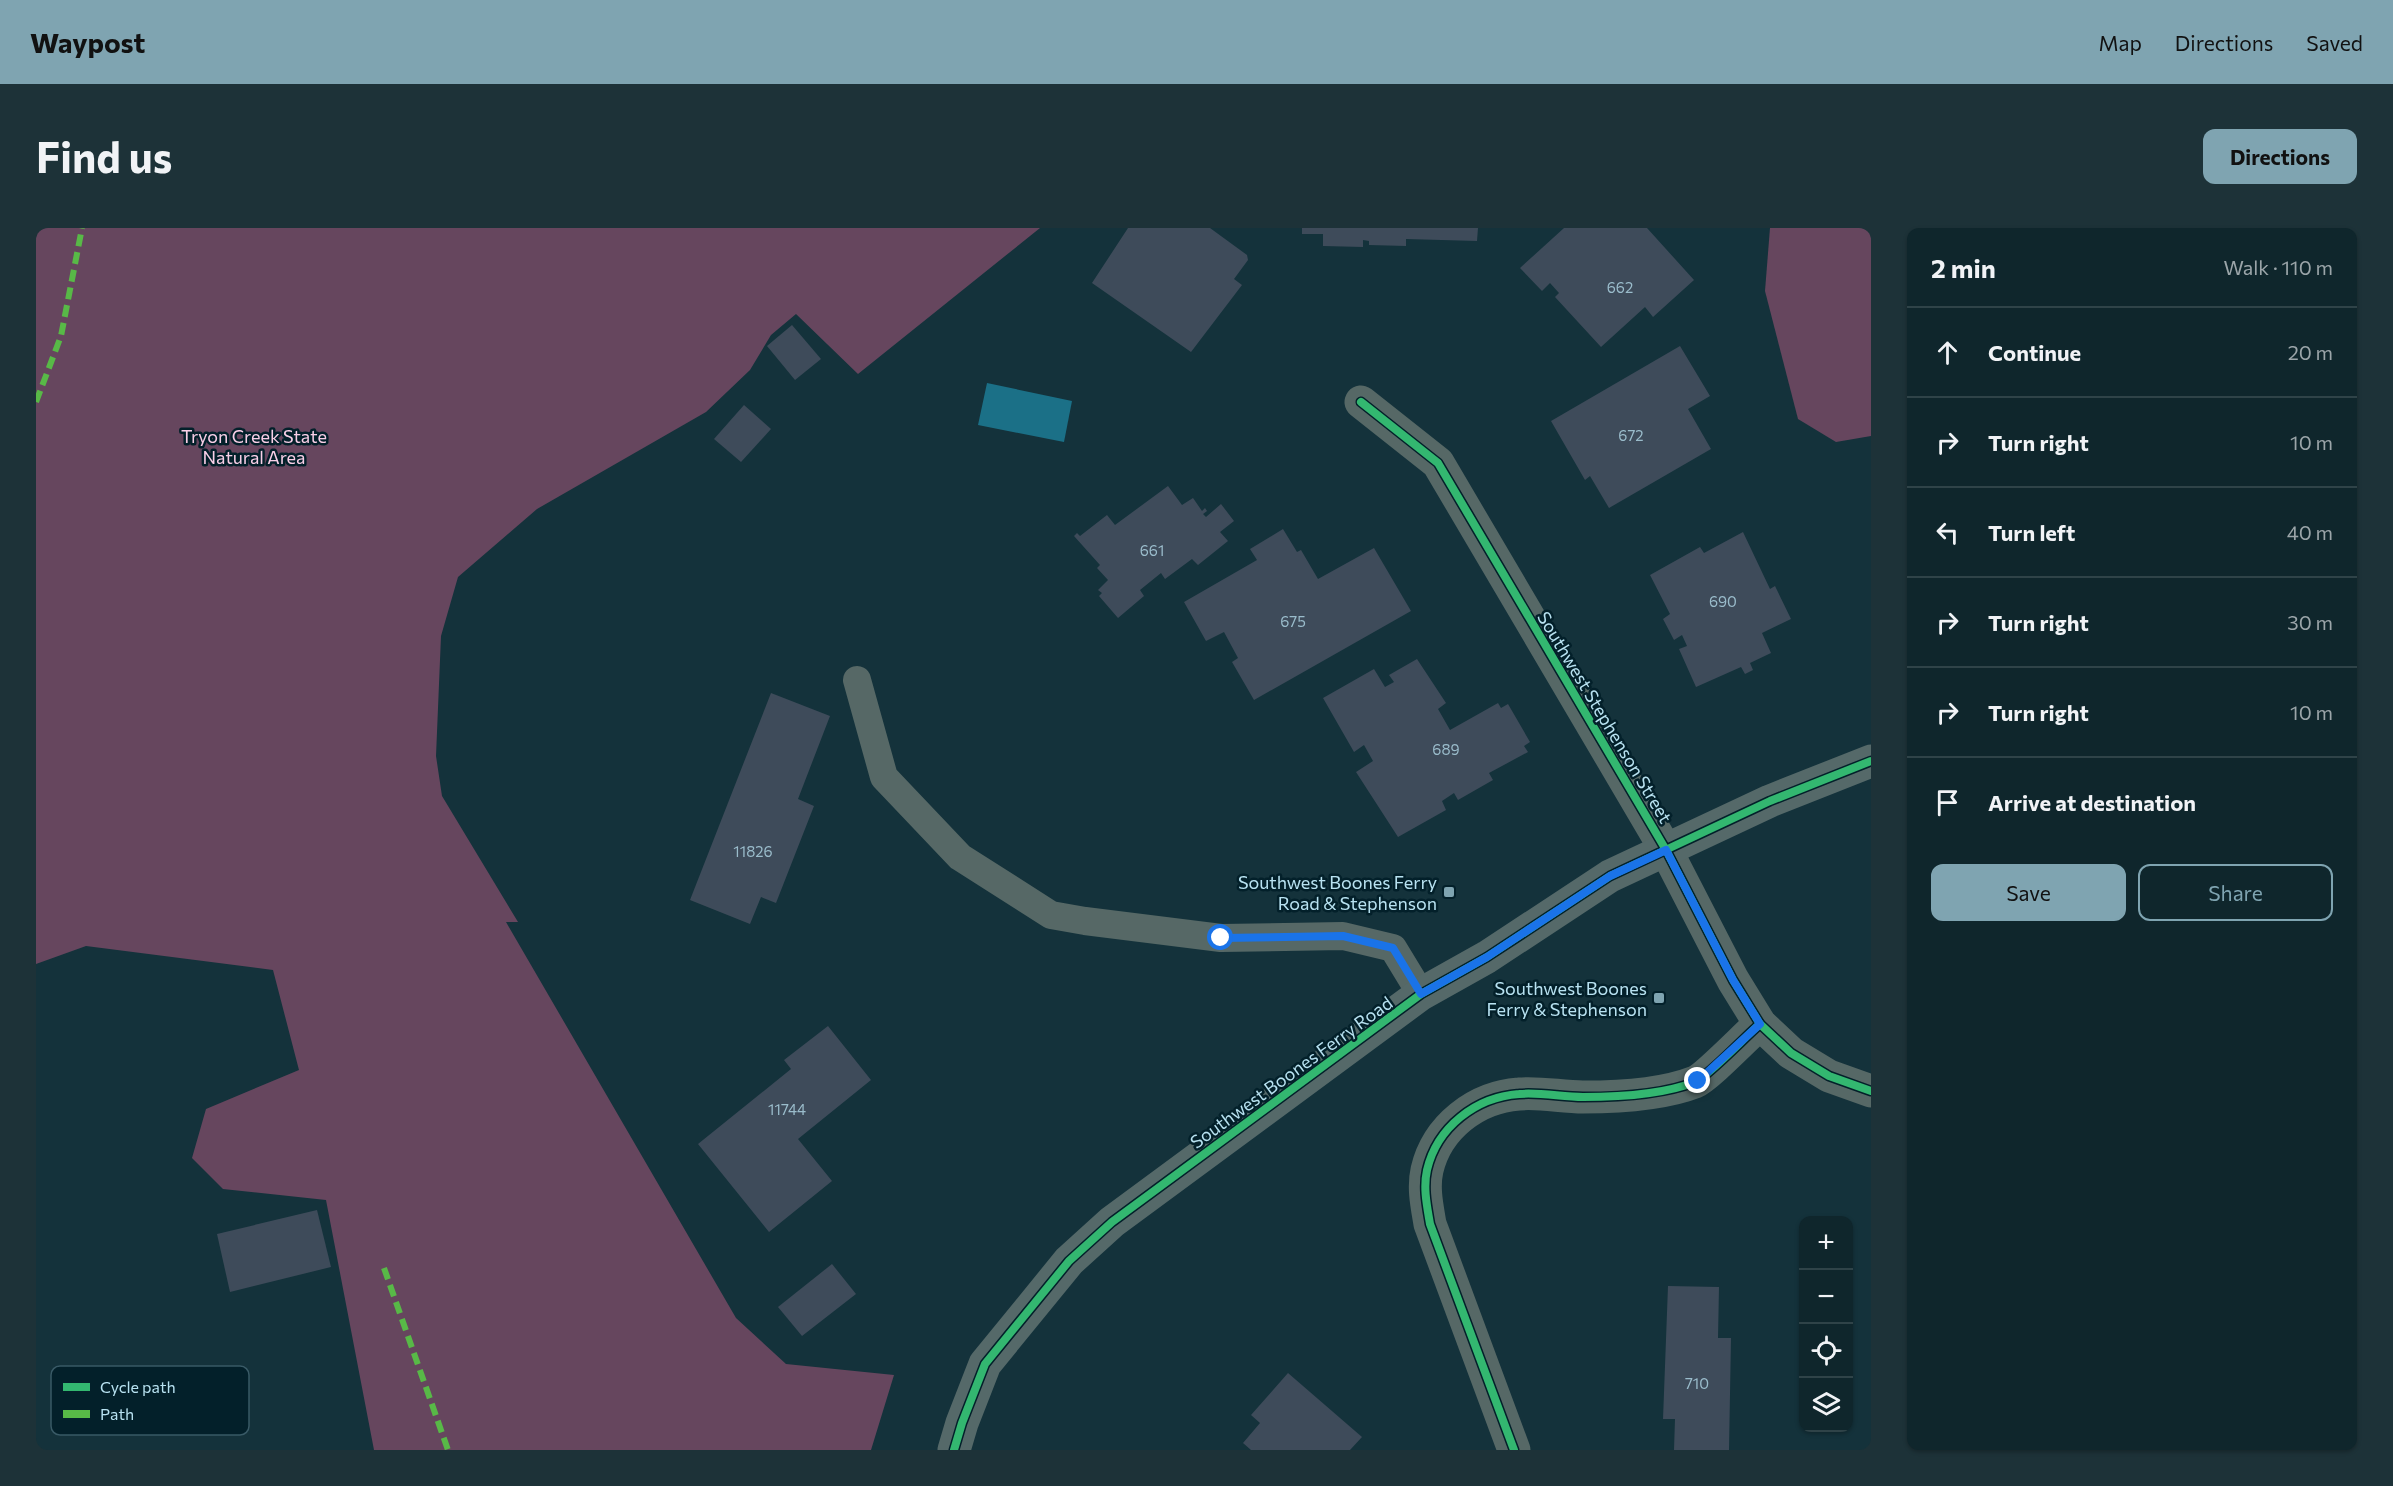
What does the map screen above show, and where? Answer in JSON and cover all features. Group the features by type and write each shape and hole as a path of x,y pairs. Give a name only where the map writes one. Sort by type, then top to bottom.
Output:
{"main road":[{"name":"Southwest Boones Ferry Road","path":"954,1450 962,1423 986,1365 1069,1261 1112,1222 1421,994 1487,957 1610,876 1770,801 1871,761"}],"street":[{"name":"Southwest Stephenson Street","path":"1361,402 1438,463 1666,850 1733,980 1760,1024 1791,1053 1829,1076 1871,1091"},
{"path":"1514,1450 1430,1224 1425,1197 1427,1171 1433,1151 1448,1128 1468,1110 1493,1098 1520,1094 1583,1097 1654,1092 1698,1081 1760,1024"}],"lane":[{"path":"857,680 884,777 960,857 1051,915 1221,938 1343,936 1393,948 1421,994"}],"green space":[{"name":"Tryon Creek State Natural Area","path":"36,228 1040,228 858,374 796,314 771,335 750,370 706,412 537,509 458,577 441,636 436,756 442,796 518,922 506,922 736,1318 786,1364 894,1375 871,1450 374,1450 326,1200 223,1189 192,1158 206,1109 299,1070 273,970 86,946 36,964"},
{"path":"1770,228 1871,228 1871,436 1836,442 1798,419 1765,291"}],"water":[{"path":"987,383 1072,401 1064,442 978,425"}],"building":[{"path":"1128,228 1210,228 1247,255 1248,260 1234,279 1242,285 1191,352 1092,283"},
{"path":"1302,228 1478,228 1477,241 1406,239 1406,246 1369,245 1369,241 1363,240 1363,247 1323,246 1323,234 1302,234"},
{"path":"1564,228 1647,228 1694,280 1653,317 1645,307 1601,347 1555,297 1559,293 1550,283 1542,291 1520,268"},
{"path":"792,325 821,359 795,380 767,346"},
{"path":"1680,346 1710,396 1688,409 1711,449 1609,508 1590,476 1585,480 1551,421"},
{"path":"744,405 771,429 741,462 714,439"},
{"path":"1168,486 1182,505 1193,498 1202,511 1205,508 1207,511 1203,514 1206,517 1221,504 1234,521 1220,532 1228,541 1198,565 1192,559 1165,579 1161,573 1140,590 1144,596 1118,618 1099,596 1102,593 1098,590 1108,580 1097,568 1100,565 1074,536 1077,533 1080,536 1107,515 1115,525"},
{"path":"1283,529 1297,552 1301,550 1318,579 1374,548 1411,611 1254,700 1232,662 1238,658 1224,632 1206,641 1184,602 1257,560 1250,549"},
{"path":"1743,532 1770,589 1775,586 1791,619 1762,633 1771,653 1750,663 1753,670 1745,674 1741,667 1696,687 1679,649 1687,646 1682,635 1674,640 1663,619 1670,614 1650,575 1700,547 1704,553"},
{"path":"1417,659 1446,703 1438,709 1450,730 1498,703 1501,708 1508,704 1530,742 1524,746 1528,752 1489,773 1493,780 1458,800 1454,793 1442,801 1446,810 1398,837 1356,772 1373,761 1364,745 1354,752 1323,698 1374,669 1385,687 1394,682 1389,675"},
{"path":"771,693 830,716 798,799 814,806 776,903 761,897 750,924 690,900"},
{"path":"828,1026 871,1080 798,1139 832,1181 769,1232 698,1144 791,1069 784,1060"},
{"path":"317,1210 331,1267 230,1292 217,1234"},
{"path":"832,1264 856,1294 802,1336 778,1307"},
{"path":"1668,1286 1719,1287 1718,1338 1731,1338 1729,1450 1674,1450 1675,1419 1663,1419"},
{"path":"1288,1373 1362,1437 1350,1450 1251,1450 1243,1443 1260,1423 1251,1415"}],"marked path":[{"path":"36,402 61,336 82,228"},
{"path":"384,1268 448,1450"}],"cycle path":[{"path":"1361,402 1438,463 1666,850 1733,980 1760,1024 1791,1053 1829,1076 1871,1091"},
{"path":"954,1450 985,1364 1069,1261 1112,1222 1421,994 1487,957 1610,876 1770,801 1871,761"},
{"path":"1514,1450 1430,1224 1425,1184 1432,1155 1440,1140 1461,1117 1474,1108 1503,1096 1519,1094 1583,1097 1626,1096 1669,1090 1695,1082 1760,1024"}],"place":[{"name":"Southwest Boones Ferry Road & Stephenson","path":"1449,892"},
{"name":"Southwest Boones Ferry & Stephenson","path":"1659,998"}],"route":[{"path":"1221,938 1343,936 1393,948 1421,994 1487,957 1610,876 1666,850 1733,980 1760,1024 1698,1081"}]}
